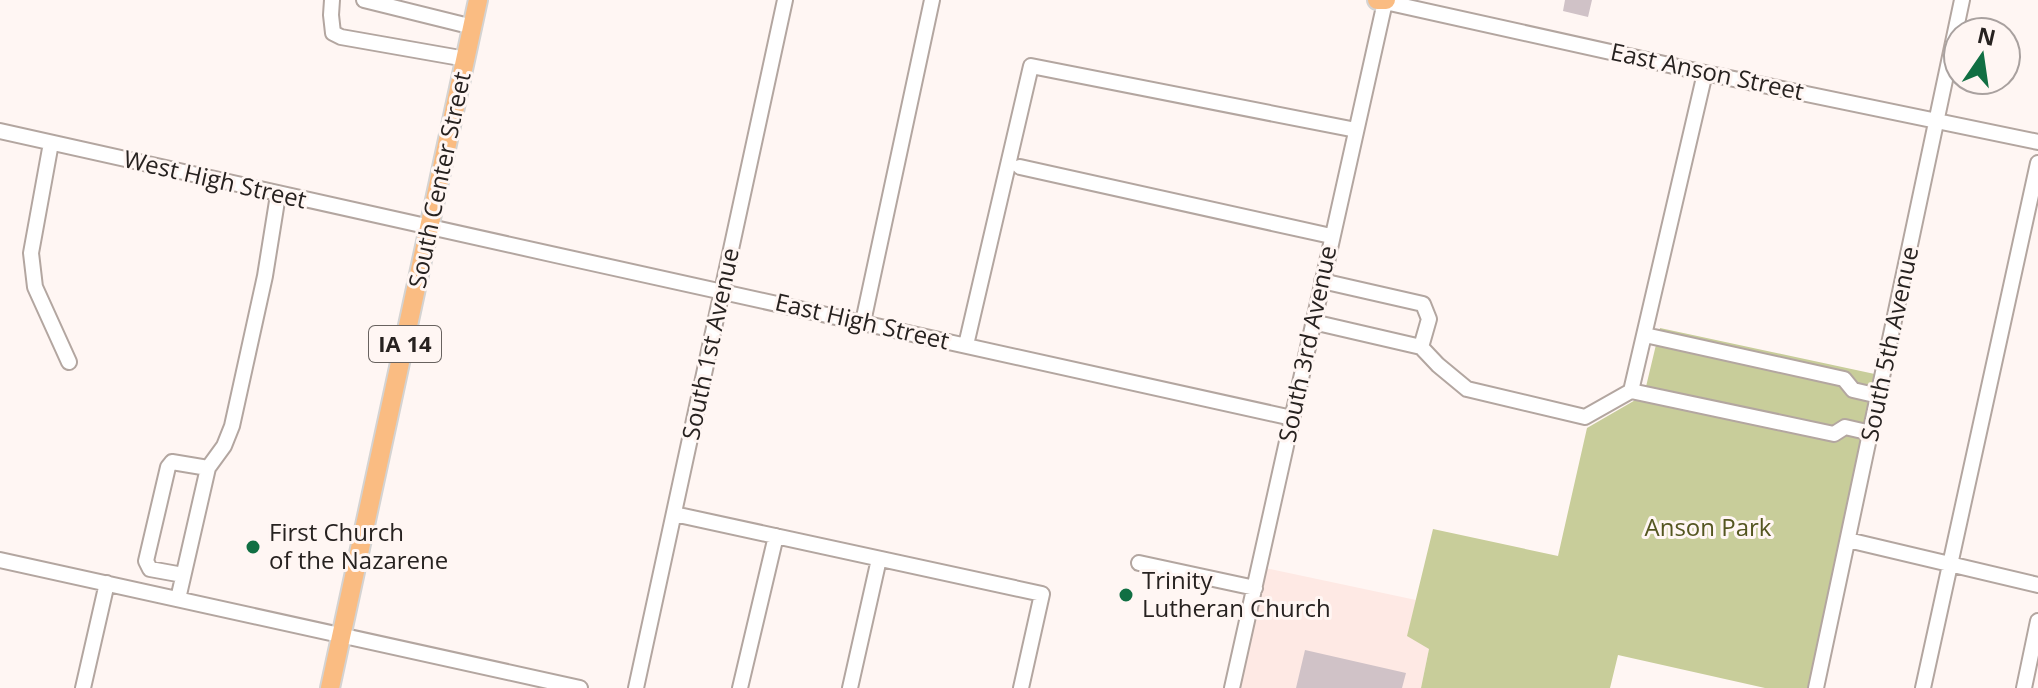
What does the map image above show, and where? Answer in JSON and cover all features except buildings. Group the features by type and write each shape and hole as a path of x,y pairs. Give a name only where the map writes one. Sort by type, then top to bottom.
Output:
{"main road":[{"name":"South Center Street","path":"330,688 431,230 478,0"}],"street":[{"path":"332,0 333,33 341,37 466,59"},
{"path":"364,0 428,8 473,27"},
{"name":"South 1st Avenue","path":"636,688 785,0"},
{"path":"863,322 932,0"},
{"name":"South 5th Avenue","path":"1816,688 1962,0"},
{"name":"East Anson Street","path":"1383,1 1705,73 2038,142"},
{"name":"South 3rd Avenue","path":"1232,688 1383,1"},
{"path":"966,345 1031,66 1356,130"},
{"path":"1631,391 1705,73"},
{"name":"West High Street","path":"0,131 431,230"},
{"path":"51,143 31,253 35,287 69,362"},
{"path":"1923,688 2038,163"},
{"path":"1020,167 1331,236"},
{"path":"178,599 208,468 224,446 232,426 265,276 278,195"},
{"name":"East High Street","path":"431,230 722,290 1292,418"},
{"path":"1322,281 1423,304 1429,319 1421,347"},
{"path":"1313,322 1421,347 1467,389 1585,417 1631,391 1834,434 1845,427 1871,433"},
{"path":"1645,335 1844,379 1853,390 1879,396"},
{"path":"183,575 150,569 146,561 168,467 172,462 208,468"},
{"path":"674,514 1042,594 1021,688"},
{"path":"740,688 776,536"},
{"path":"1848,540 2038,585"},
{"path":"850,688 879,559"},
{"path":"0,560 580,688"},
{"path":"1139,563 1255,588"},
{"path":"83,688 107,583"},
{"path":"2024,688 2038,621"}],"shaded area":[{"path":"1260,567 1416,600 1408,635 1429,649 1421,688 1232,688"}],"green space":[{"name":"Anson Park","path":"1660,328 1884,376 1816,688 1765,688 1618,655 1610,688 1421,688 1429,649 1407,636 1433,529 1558,556 1587,428 1644,395"}],"place":[{"name":"First Church of the Nazarene","path":"253,547"},
{"name":"Trinity Lutheran Church","path":"1126,595"}]}
